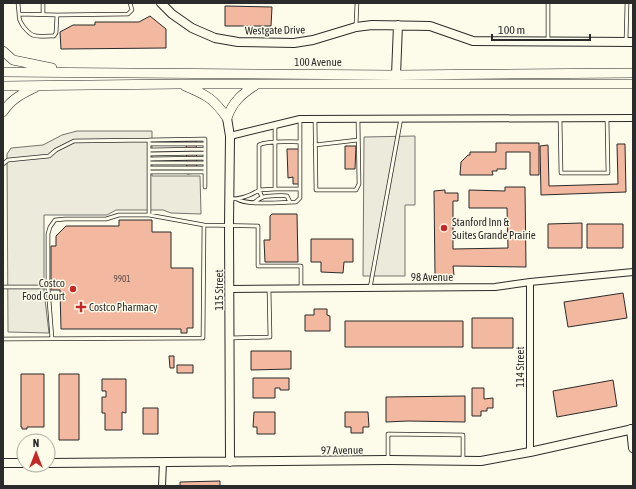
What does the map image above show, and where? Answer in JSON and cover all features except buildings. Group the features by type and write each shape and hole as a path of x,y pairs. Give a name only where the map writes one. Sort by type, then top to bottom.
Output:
{"main road":[{"path":"3,52 13,60 79,72"},
{"name":"100 Avenue","path":"3,72 396,75 633,73"},
{"name":"100 Avenue","path":"3,86 179,84 633,84"},
{"path":"179,84 202,93 211,99 218,105 227,118"},
{"path":"227,118 230,109 238,99 257,84"},
{"path":"3,112 15,98 39,86"}],"street":[{"name":"Westgate Drive","path":"161,3 172,14 192,28 215,38 238,42 294,43 314,40 356,27 372,25 430,26 473,41 630,42"},
{"path":"396,75 398,25"},
{"name":"115 Street","path":"227,118 230,136 233,199 229,225 230,462"},
{"path":"230,136 300,119 633,118"},
{"name":"98 Avenue","path":"230,289 495,287 633,272"},
{"name":"114 Street","path":"530,282 530,452"},
{"path":"632,429 633,448"},
{"name":"97 Avenue","path":"56,463 388,460 481,461 530,452 632,429"},
{"path":"162,486 163,462"},
{"path":"3,463 16,463"}],"lane":[{"path":"18,3 19,20 30,34 34,36 54,36 56,33 57,15"},
{"path":"43,3 43,14"},
{"path":"18,14 128,14 132,10 130,3"},
{"path":"356,27 358,3"},
{"path":"548,3 548,42"},
{"path":"627,3 630,42"},
{"path":"370,288 401,118"},
{"path":"560,118 561,173 608,173 607,118"},
{"path":"233,199 254,203 298,201 300,189 300,119"},
{"path":"315,119 316,190 356,190 359,184 358,119"},
{"path":"275,124 275,189"},
{"path":"3,164 8,160 49,156 56,150 74,141 204,139 205,187"},
{"path":"149,140 149,215"},
{"path":"316,145 358,140"},
{"path":"262,197 259,190 258,147 261,144 300,142"},
{"path":"149,144 205,144"},
{"path":"149,150 205,151"},
{"path":"149,154 205,151"},
{"path":"149,159 205,158"},
{"path":"149,163 205,163"},
{"path":"149,168 205,168"},
{"path":"149,172 205,172"},
{"path":"233,199 250,196 259,190 300,189"},
{"path":"254,203 262,197 284,195 290,202"},
{"path":"52,339 48,287 48,234 50,227 55,220 106,219 119,215 149,215 204,225 258,226 258,266 301,266 301,288"},
{"path":"3,339 203,338 204,225"},
{"path":"3,287 48,287"},
{"path":"230,338 270,337 269,289"},
{"path":"388,460 388,434 463,435 463,460"}],"shaded area":[{"path":"77,131 152,131 152,176 200,176 201,214 171,213 163,210 116,210 107,215 44,215 44,291 49,333 8,332 7,154 11,148 43,145 62,135"},
{"path":"415,136 415,205 405,205 405,276 363,276 364,137"}],"place":[{"name":"Stanford Inn & Suites Grande Prairie","path":"444,228"},
{"name":"Costco Food Court","path":"73,289"},
{"name":"Costco Pharmacy","path":"81,307"}]}
